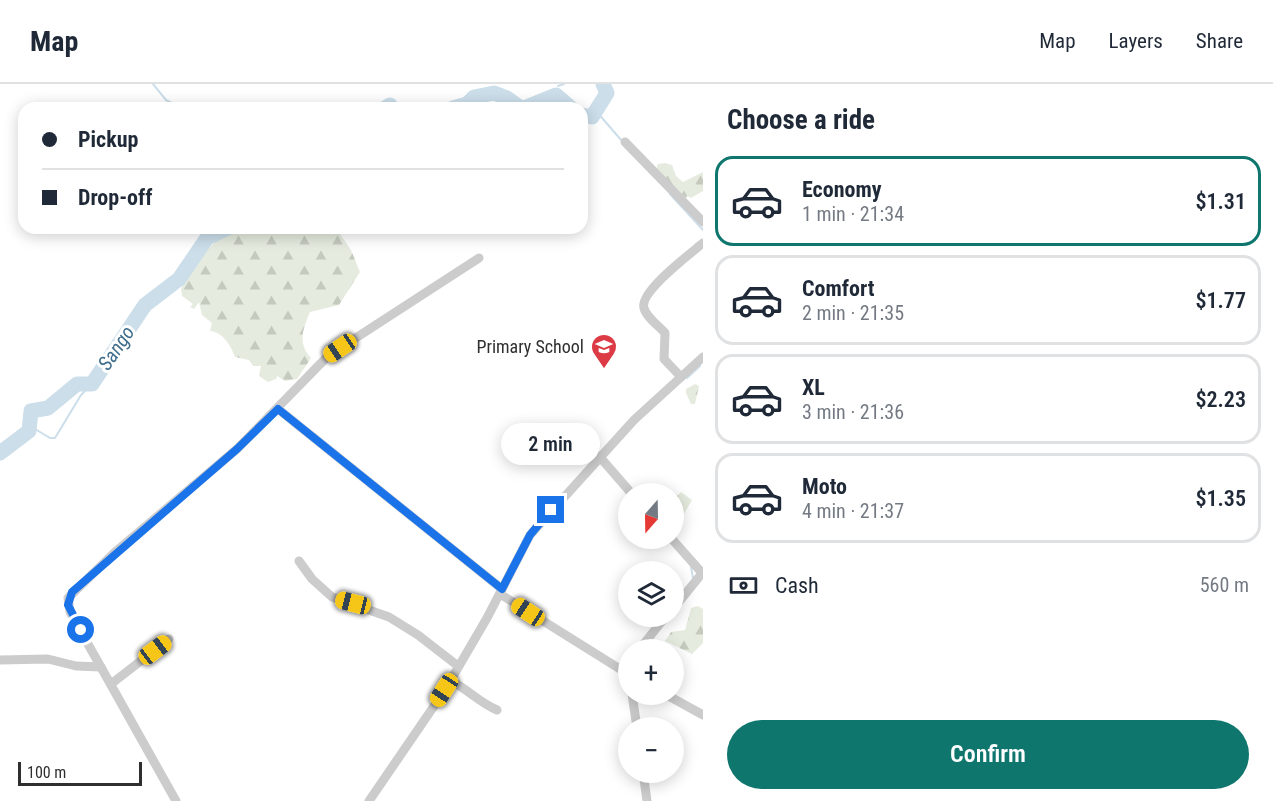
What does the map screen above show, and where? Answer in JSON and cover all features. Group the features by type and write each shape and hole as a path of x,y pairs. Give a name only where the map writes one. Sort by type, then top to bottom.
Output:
{"street":[{"path":"625,142 703,222"},
{"path":"681,377 664,359 665,333 644,312 644,297 703,243"},
{"path":"172,799 68,605 72,592 237,449 328,356 479,258"},
{"path":"369,801 450,680 501,592 530,535 633,420 703,357"},
{"path":"278,409 501,592 618,664"},
{"path":"599,456 622,483"},
{"path":"680,549 702,572 684,595"},
{"path":"299,561 312,579 332,597 389,618 418,635 458,666"},
{"path":"648,639 657,627"},
{"path":"111,684 169,639"},
{"path":"0,660 48,659 76,666 101,667"},
{"path":"450,680 469,690 482,703 497,711"},
{"path":"684,704 703,715"},
{"path":"645,783 647,801"}],"green space":[{"path":"658,164 672,165 676,176 683,182 703,172 703,191 691,198 687,196 686,198 656,170"},
{"path":"226,234 340,234 351,250 360,272 339,305 310,312 303,341 311,358 297,379 285,381 277,376 276,379 268,382 259,376 261,366 253,366 249,360 235,357 223,337 210,331 212,323 202,315 199,302 194,309 190,307 193,304 182,296 181,289 186,279 181,277"},
{"path":"695,384 699,386 695,404 691,404 686,389"},
{"path":"684,494 692,500 684,514"},
{"path":"698,606 703,609 703,643 692,654 684,650 684,639 666,639 671,632 685,630 691,608"}],"waterway":[{"path":"153,84 170,102"},
{"path":"558,86 564,84"},
{"name":"Sango","path":"588,116 592,117 607,93 603,84"},
{"name":"Sango","path":"469,102 474,97 494,93 513,102"},
{"name":"Sango","path":"539,102 556,95 564,102"},
{"path":"596,111 622,141"},
{"path":"670,194 703,230"},
{"name":"Sango","path":"0,453 29,431 31,411 48,408 77,384 92,384 145,305 179,279 207,238 215,234"},
{"path":"687,378 700,366"},
{"path":"30,426 50,438 55,438 81,395 92,384"},
{"path":"691,567 693,578"}],"place":[{"name":"Primary School","path":"604,370"}],"route":[{"path":"81,630 68,605 68,598 72,592 237,449 278,409 300,429 502,589 530,535 551,510"}]}
